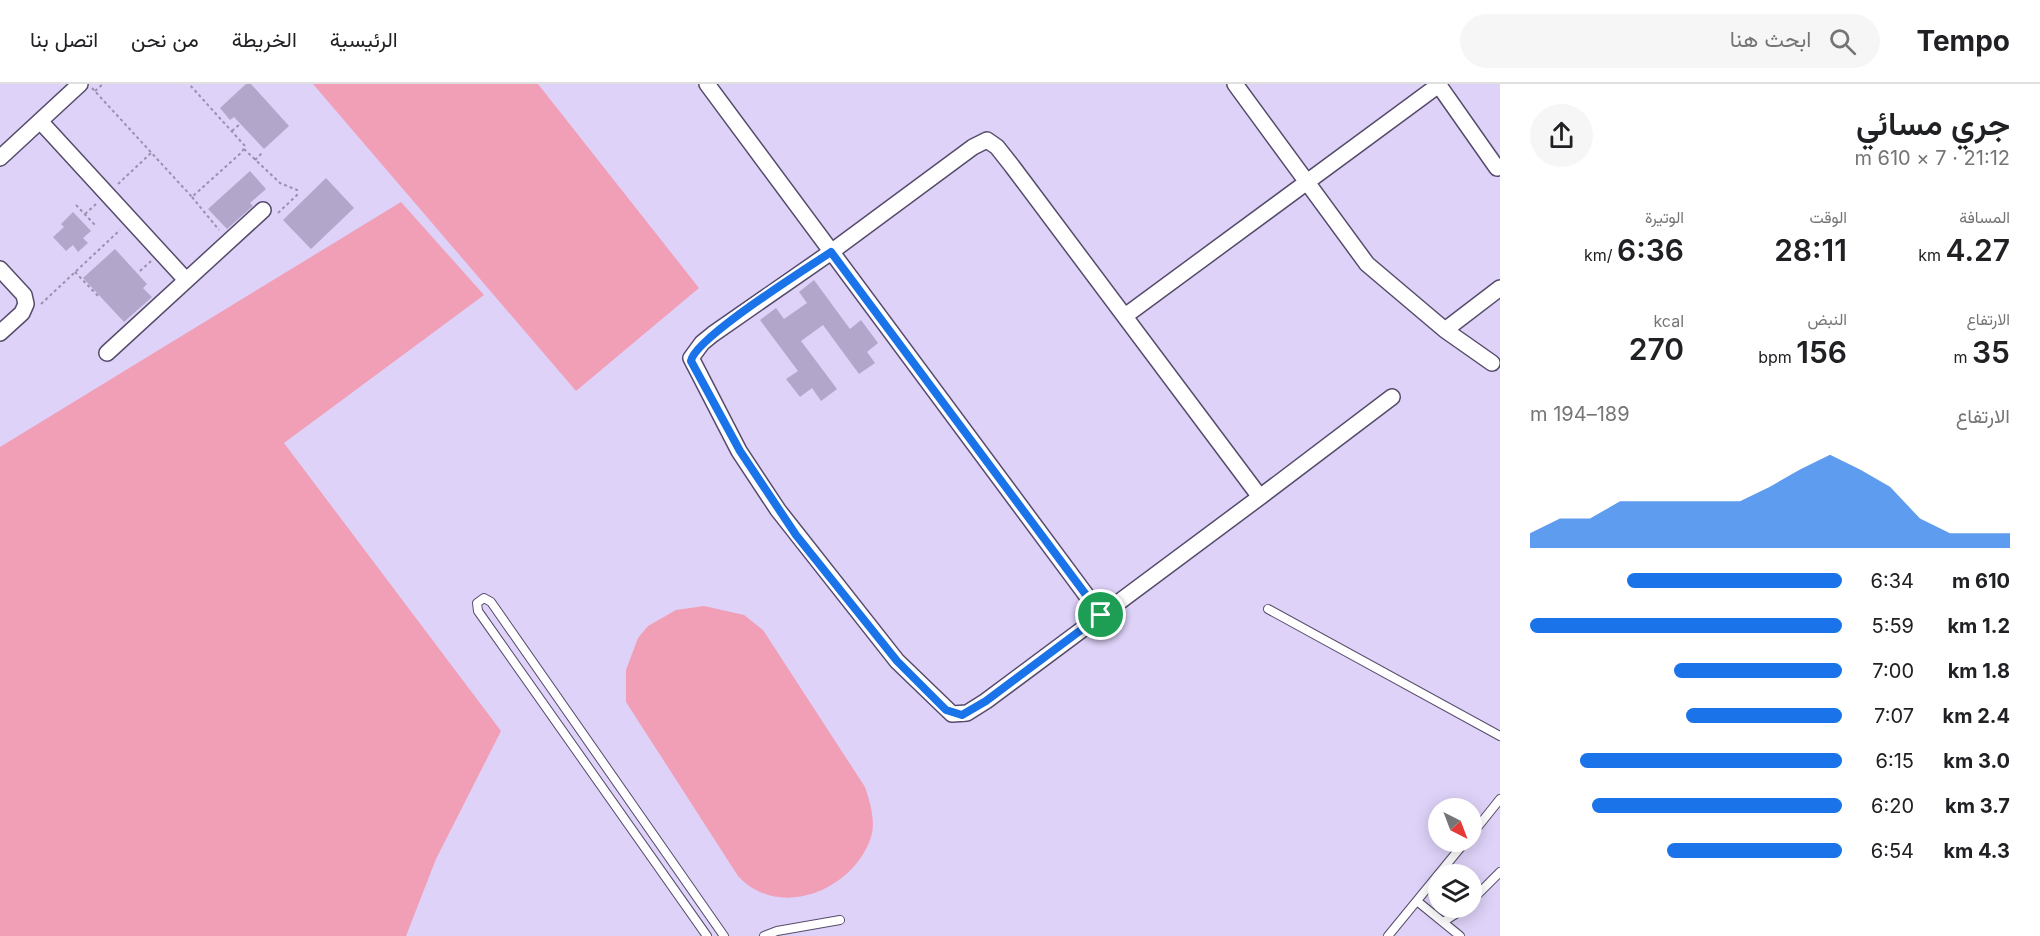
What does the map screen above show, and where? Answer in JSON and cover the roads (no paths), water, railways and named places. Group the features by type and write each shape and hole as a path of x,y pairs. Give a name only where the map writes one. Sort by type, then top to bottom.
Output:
{"street":[{"path":"0,158 80,84"},
{"path":"707,84 1101,615"},
{"path":"1235,84 1367,264 1445,330 1492,363"},
{"path":"1125,316 1439,84 1497,168"},
{"path":"40,121 186,280"},
{"path":"1260,497 1239,472 1002,153 987,140 973,147 831,252 713,334 702,343 691,358 740,451 796,535 897,661 952,714 962,715 973,710 1260,497 1392,397"},
{"path":"107,353 263,210"},
{"path":"0,269 24,295 25,309 0,333"},
{"path":"1445,330 1500,288"}],"lane":[{"path":"707,936 478,611 479,599 484,598 491,602 724,936"},
{"path":"1268,609 1500,736"},
{"path":"1482,822 1500,799"},
{"path":"629,828 643,819"},
{"path":"1388,936 1457,852"},
{"path":"1482,890 1500,872"},
{"path":"1417,901 1460,936"},
{"path":"1443,922 1453,918"},
{"path":"764,936 792,932 840,920"}]}
